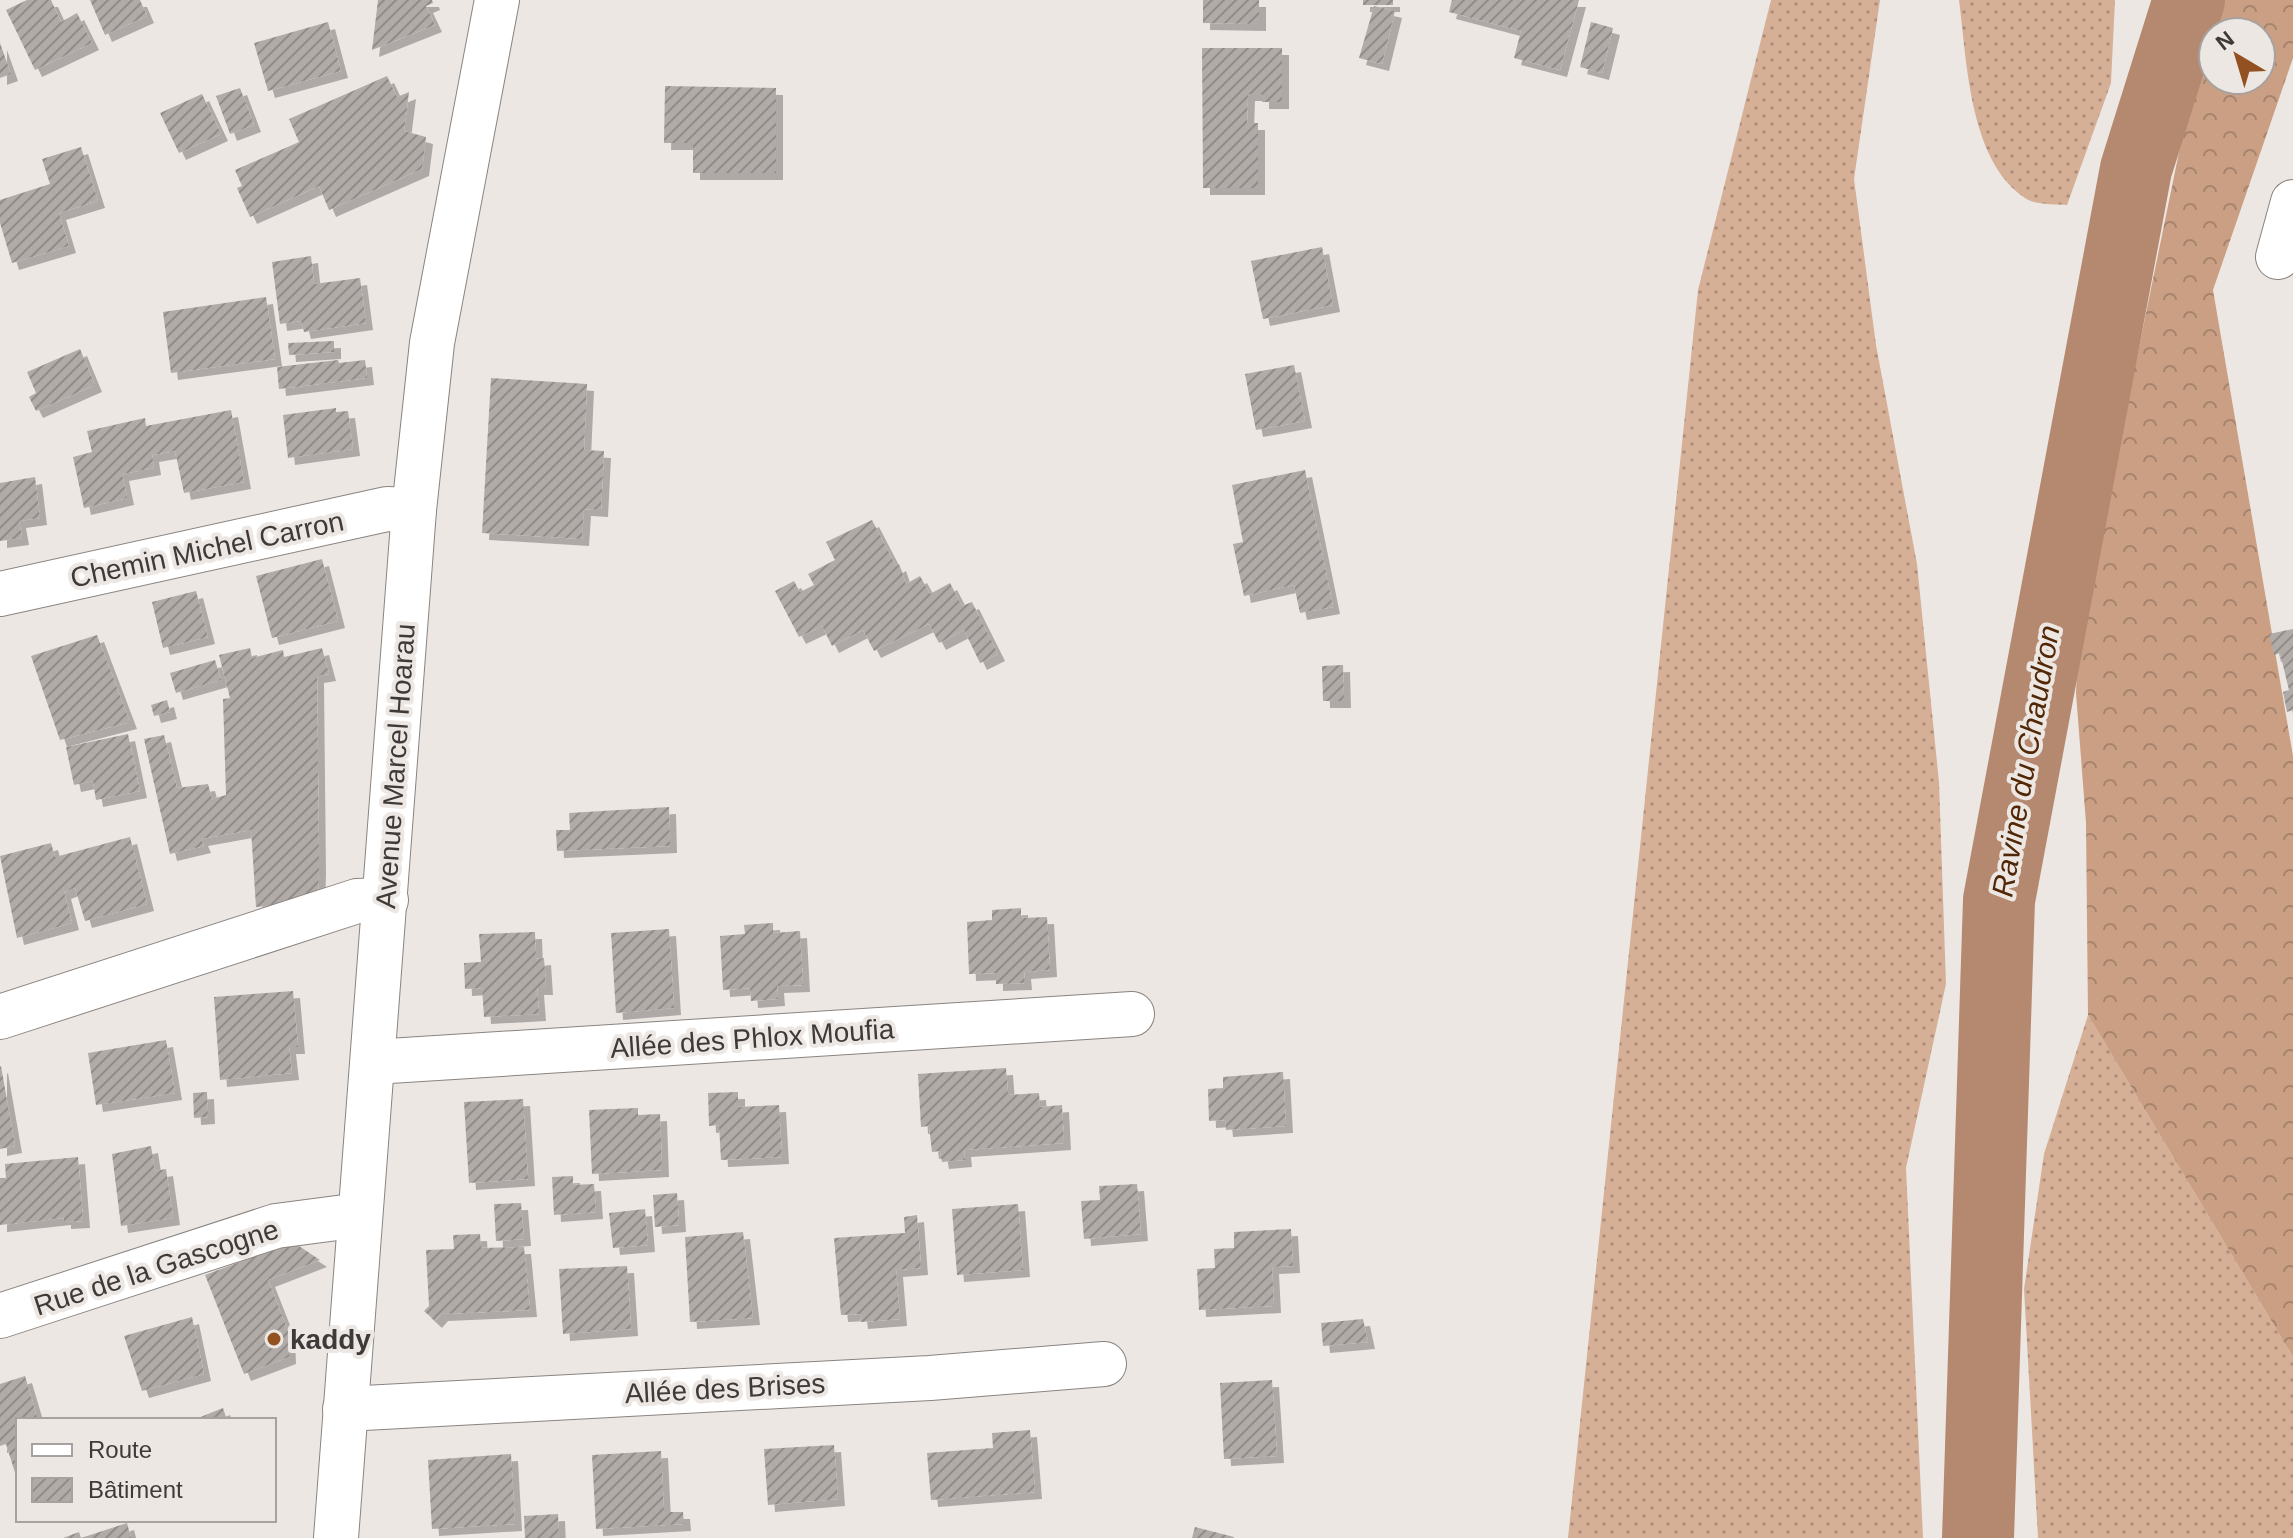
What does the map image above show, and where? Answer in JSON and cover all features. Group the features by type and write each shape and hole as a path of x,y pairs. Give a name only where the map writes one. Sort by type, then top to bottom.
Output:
{"street":[{"name":"Avenue Marcel Hoarau","path":"336,1538 414,510 432,343 497,0"},
{"path":"2278,257 2293,202"},
{"name":"Chemin Michel Carron","path":"0,594 387,509 414,510"},
{"path":"0,1017 357,901 386,900"},
{"name":"Allée des Phlox Moufia","path":"373,1062 1132,1014"},
{"name":"Rue de la Gascogne","path":"0,1316 276,1226 360,1215"},
{"name":"Allée des Brises","path":"345,1409 930,1378 1104,1364"}],"shaded area":[{"path":"1771,0 1880,0 1854,179 1876,345 1917,564 1939,782 1946,984 1906,1168 1923,1538 1568,1538 1698,290"},
{"path":"1959,0 2115,0 2111,83 2067,205 2039,203 2025,198 2006,181 1992,160 1974,108"},
{"path":"2088,1015 2293,1357 2293,1538 2038,1538 2024,1289 2044,1154"}],"green space":[{"path":"2216,0 2293,0 2293,58 2213,290 2293,756 2293,1357 2088,1015 2086,823 2076,693 2078,645 2197,64 2197,96 2277,96 2277,16 2210,16"}],"building":[{"path":"27,0 51,0 61,22 77,13 92,43 35,70 6,10"},
{"path":"90,0 140,0 147,16 105,35"},
{"path":"378,0 432,0 433,3 426,6 435,25 372,50"},
{"path":"1203,0 1259,0 1259,24 1203,23"},
{"path":"1363,0 1393,0 1393,5 1363,5"},
{"path":"1452,0 1579,0 1560,70 1514,58 1521,31 1449,12"},
{"path":"1374,6 1395,11 1382,64 1359,58"},
{"path":"328,22 341,71 268,91 254,43"},
{"path":"1591,22 1613,28 1602,73 1580,67"},
{"path":"0,43 11,74 0,78"},
{"path":"1202,48 1282,48 1282,102 1262,102 1262,94 1248,94 1247,123 1258,123 1258,188 1203,188"},
{"path":"387,76 397,97 409,92 404,131 426,137 422,169 329,210 319,186 250,217 237,188 242,186 235,170 299,142 289,119"},
{"path":"665,86 776,88 776,173 693,173 693,143 664,143"},
{"path":"240,88 254,125 230,134 216,96"},
{"path":"202,94 221,134 179,153 160,113"},
{"path":"81,147 98,201 59,213 69,246 12,263 0,223 0,200 50,184 42,159"},
{"path":"1322,247 1333,305 1263,319 1251,261"},
{"path":"311,256 314,284 360,278 366,323 304,332 301,321 280,324 272,262"},
{"path":"266,297 275,359 171,373 163,312"},
{"path":"334,341 334,352 289,355 288,343"},
{"path":"80,349 95,385 36,411 29,397 36,393 27,372"},
{"path":"338,360 339,363 365,360 367,378 279,389 277,367"},
{"path":"1294,365 1305,421 1256,430 1245,374"},
{"path":"491,378 587,384 584,450 604,451 601,510 584,509 582,539 482,533"},
{"path":"336,408 336,412 348,411 353,449 288,458 283,415"},
{"path":"231,410 244,482 184,493 175,451 152,455 154,468 122,474 127,498 84,508 73,457 92,452 87,431 145,418 146,426"},
{"path":"1305,470 1333,607 1300,613 1294,585 1244,596 1233,544 1243,542 1232,485"},
{"path":"35,477 40,518 19,521 22,538 0,541 0,483"},
{"path":"872,520 896,566 899,564 906,584 920,576 930,594 950,583 962,606 972,602 998,654 980,663 964,630 939,643 929,624 874,651 863,630 832,646 822,626 799,637 775,591 794,581 800,592 814,585 808,574 835,560 826,542"},
{"path":"322,559 338,621 272,638 256,576"},
{"path":"196,591 208,637 163,648 152,602"},
{"path":"2293,629 2293,710 2287,712 2283,692 2289,690 2280,653 2274,655 2269,634"},
{"path":"97,635 130,722 60,740 31,656"},
{"path":"250,648 252,658 283,650 284,657 322,648 329,674 317,676 319,867 318,899 310,902 256,907 251,830 201,839 204,846 170,854 144,739 164,735 177,788 208,784 212,799 226,795 223,699 230,698 219,655"},
{"path":"215,660 221,680 176,693 170,673"},
{"path":"1343,665 1344,701 1323,701 1322,666"},
{"path":"167,700 170,712 154,716 151,705"},
{"path":"128,734 140,791 96,800 93,781 74,785 66,747"},
{"path":"669,807 670,846 557,851 556,830 570,830 569,813"},
{"path":"130,837 147,904 85,921 75,888 64,892 72,923 17,938 0,856 51,843 55,857"},
{"path":"1021,908 1021,918 1047,917 1050,970 1024,972 1025,983 996,984 996,973 969,974 967,922 992,920 992,910"},
{"path":"773,923 773,933 800,931 803,985 777,986 778,999 751,1001 750,988 723,990 720,936 745,934 744,925"},
{"path":"669,929 674,1008 616,1013 611,933"},
{"path":"535,932 536,959 544,958 546,988 537,988 539,1014 484,1017 482,988 465,989 464,963 481,962 479,934"},
{"path":"293,991 298,1047 289,1047 292,1073 220,1080 214,997"},
{"path":"166,1040 175,1093 96,1105 88,1053"},
{"path":"0,1067 15,1146 0,1149"},
{"path":"1006,1068 1008,1095 1039,1093 1040,1107 1062,1105 1064,1143 964,1150 965,1160 942,1162 940,1151 932,1152 929,1126 921,1127 918,1074"},
{"path":"1283,1072 1286,1126 1226,1130 1225,1120 1209,1121 1208,1089 1223,1088 1223,1077"},
{"path":"207,1092 208,1117 194,1118 193,1093"},
{"path":"738,1092 738,1107 779,1105 782,1157 721,1160 719,1125 709,1126 708,1093"},
{"path":"523,1099 528,1179 469,1183 464,1102"},
{"path":"638,1108 638,1115 660,1114 662,1170 592,1174 589,1110"},
{"path":"151,1146 155,1171 166,1169 173,1218 121,1226 112,1154"},
{"path":"78,1157 83,1221 64,1222 64,1218 0,1225 0,1178 6,1178 5,1164"},
{"path":"573,1176 573,1185 594,1184 596,1212 554,1215 552,1177"},
{"path":"1137,1184 1141,1234 1084,1239 1081,1201 1100,1200 1099,1186"},
{"path":"677,1193 679,1225 655,1227 653,1195"},
{"path":"521,1203 524,1239 496,1241 494,1204"},
{"path":"1018,1204 1023,1270 957,1275 952,1209"},
{"path":"645,1209 648,1245 613,1248 609,1213"},
{"path":"917,1215 921,1268 896,1270 900,1319 861,1322 860,1314 841,1315 834,1238 905,1233 904,1217"},
{"path":"1291,1229 1293,1266 1272,1267 1274,1306 1199,1310 1197,1269 1215,1268 1214,1249 1234,1248 1234,1232"},
{"path":"743,1232 753,1318 690,1322 685,1237"},
{"path":"480,1234 481,1248 524,1247 530,1310 441,1314 435,1321 424,1311 429,1306 426,1250 454,1249 453,1235"},
{"path":"293,1242 320,1260 268,1280 288,1331 289,1357 244,1374 205,1275"},
{"path":"627,1266 631,1329 563,1334 559,1269"},
{"path":"192,1317 204,1374 142,1391 124,1336"},
{"path":"1363,1319 1368,1342 1323,1346 1321,1323"},
{"path":"25,1376 37,1418 16,1418 16,1476 6,1444 0,1446 0,1384"},
{"path":"1272,1380 1277,1456 1224,1459 1220,1383"},
{"path":"223,1408 226,1418 198,1418"},
{"path":"1030,1430 1035,1492 931,1500 927,1453 993,1448 992,1433"},
{"path":"834,1445 838,1499 768,1505 764,1449"},
{"path":"661,1451 664,1512 683,1512 684,1524 596,1529 592,1455"},
{"path":"511,1454 515,1524 432,1529 428,1460"},
{"path":"558,1514 559,1538 525,1538 524,1516"},
{"path":"127,1523 131,1538 81,1538"},
{"path":"1195,1527 1234,1537 1192,1538"},
{"path":"79,1532 81,1538 63,1538"}],"waterway":[{"name":"Ravine du Chaudron","path":"1978,1538 1999,900 2136,169 2189,0"}],"place":[{"name":"kaddy","path":"274,1339"}]}
